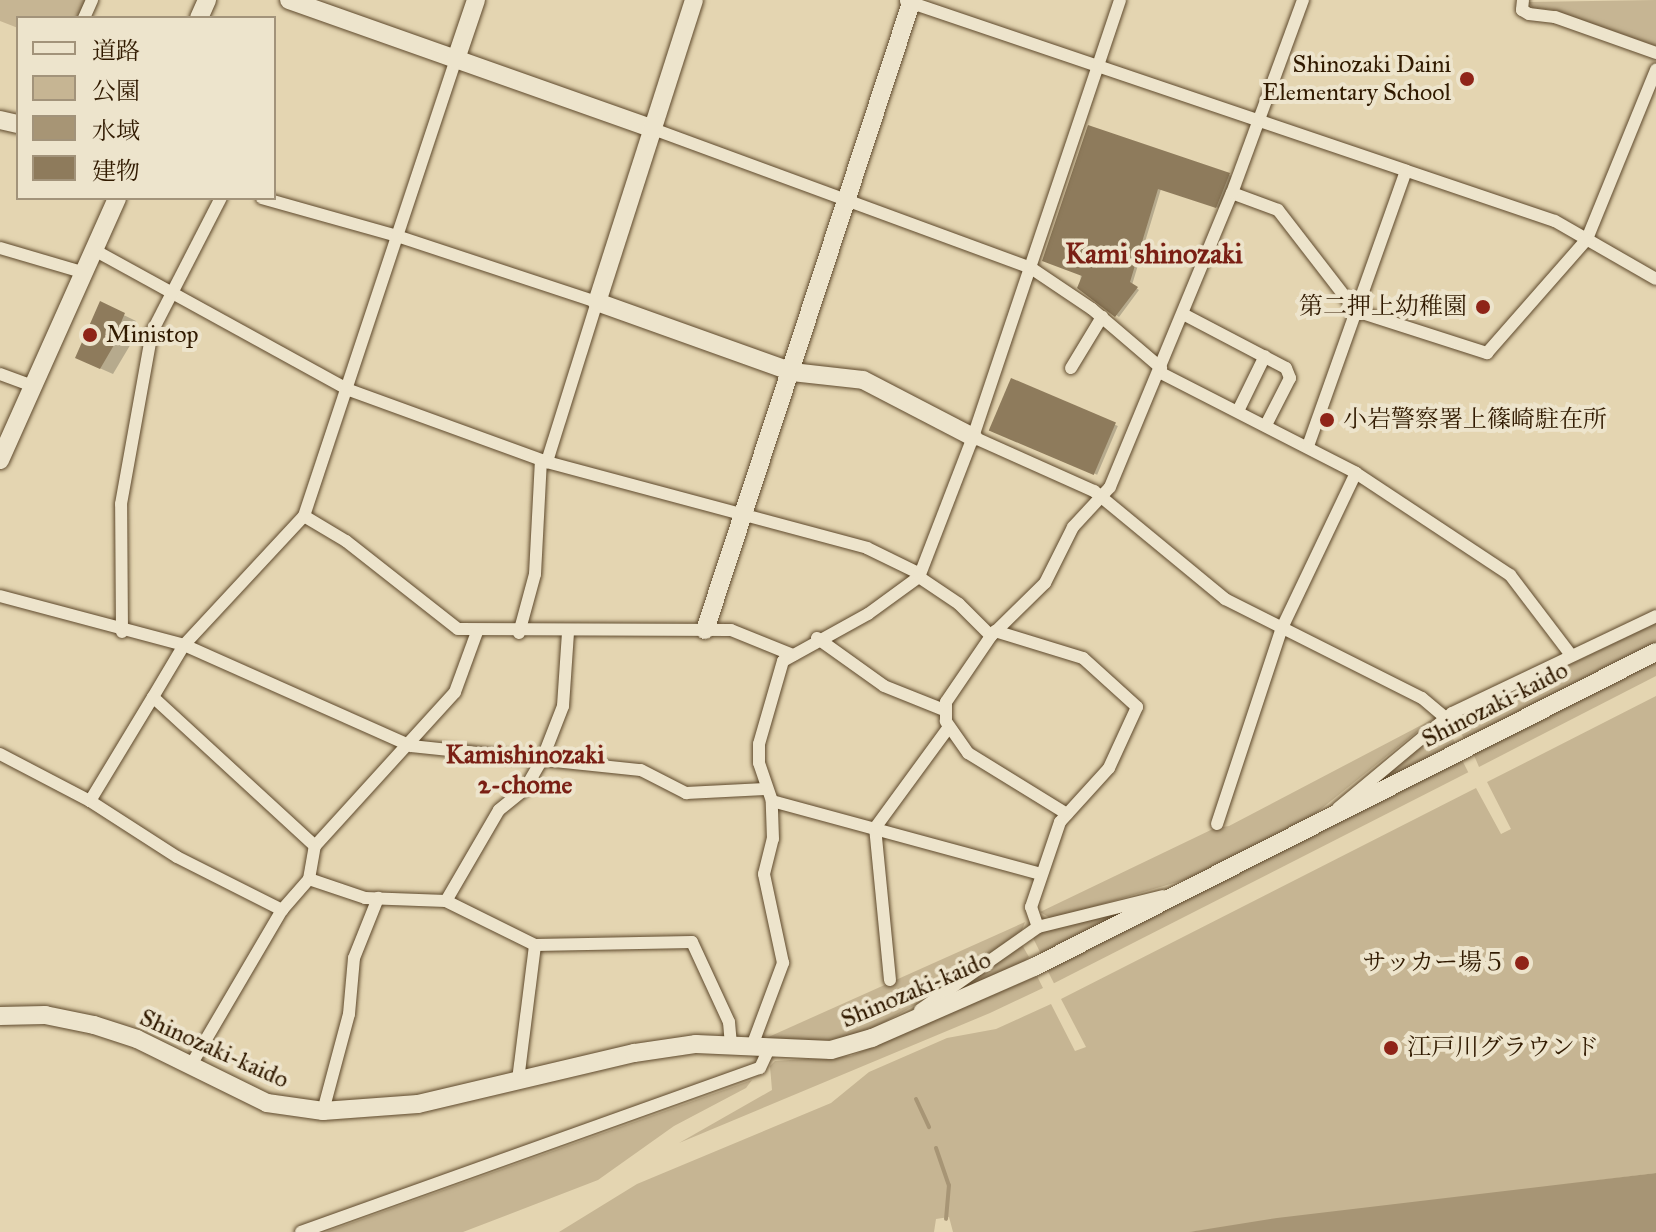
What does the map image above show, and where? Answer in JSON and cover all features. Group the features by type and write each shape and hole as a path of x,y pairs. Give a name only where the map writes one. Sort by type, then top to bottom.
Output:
{"street":[{"path":"289,0 1031,268 1102,317 1160,370 1356,473 1510,575 1571,655"},
{"path":"90,801 184,645 304,516 349,390 476,0"},
{"path":"519,633 535,574 544,461 694,0"},
{"path":"301,1232 760,1068 760,1047 783,963 764,874 773,839 759,744 783,661 817,638 868,614 920,576 973,437 1120,0"},
{"path":"1067,814 968,753 949,727 944,710 993,634 1045,583 1073,527 1103,497 1136,433 1232,193 1303,0"},
{"path":"1523,0 1522,10 1529,14 1555,17 1656,53"},
{"path":"705,630 848,200 909,1 1555,221 1656,279"},
{"path":"1232,193 1278,210 1356,311 1487,353 1587,239 1656,70"},
{"path":"1308,446 1406,171"},
{"path":"0,460 116,200"},
{"path":"122,632 121,504 152,332 220,200"},
{"path":"269,200 397,236 597,302 792,372 863,380 973,437 1103,497 1225,599 1281,630 1422,698 1445,717"},
{"path":"0,248 85,273"},
{"path":"94,250 349,390 544,461 867,548 920,576 993,634 1083,658 1136,702 1109,768 1067,814 1041,874 1031,907 1038,927"},
{"path":"1183,314 1286,368 1290,378 1266,425"},
{"path":"1071,368 1102,317"},
{"path":"1238,411 1265,356"},
{"path":"0,374 33,386"},
{"path":"1217,824 1281,630 1356,473"},
{"path":"304,516 346,541 445,623 477,632 731,630 793,655"},
{"path":"0,596 122,632 184,645 411,746 641,770 686,793 768,795 1041,874"},
{"path":"1327,819 1445,717 1656,616"},
{"path":"191,1065 282,910 309,879 315,846 411,746 455,692 477,632"},
{"path":"446,901 499,810 525,789 542,760 563,706 568,633"},
{"path":"817,638 884,686 944,710"},
{"name":"Shinozaki-kaido","path":"0,1016 45,1015 94,1025 191,1065 267,1103 323,1111 418,1104 634,1053 731,1044 831,1050 893,1029 1034,967 1656,652"},
{"path":"153,697 315,846"},
{"path":"890,980 875,828 949,727"},
{"path":"0,754 90,801 177,857 282,910"},
{"path":"309,879 378,898 446,901 535,945 692,942 729,1022 731,1044"},
{"path":"893,1029 1038,927 1182,892"},
{"path":"323,1111 349,1014 354,958 378,898"},
{"path":"518,1080 535,945"}],"green space":[{"path":"0,0 87,0 80,16 16,16 16,27 0,21"},
{"path":"1656,0 1656,46 1554,10 1533,8 1528,2"},
{"path":"1656,623 1656,644 1464,739 1454,720"},
{"path":"1656,661 1656,676 1479,767 1473,753"},
{"name":"江戸川グラウンド","path":"1656,696 1656,1173 1189,1232 953,1232 949,1217 936,1219 934,1232 559,1232 637,1184 831,1103 869,1072 947,1038 996,1029 1051,1004 1075,1051 1086,1047 1061,999 1476,788 1501,834 1511,829 1487,782"},
{"path":"1433,719 1306,821 1201,875 1052,919 1040,912 1215,828 1229,826"},
{"path":"1446,724 1455,743 1359,794"},
{"path":"1461,758 1468,772 1054,983 1047,969"},
{"path":"1142,905 1041,954 1032,936 1044,931"},
{"path":"1025,922 1021,933 940,991 865,1033 810,1044 764,1039"},
{"path":"1021,943 1029,957 1024,962 944,998"},
{"path":"1037,976 1043,988 990,1013 679,1143 772,1090 770,1066 775,1061 851,1056"},
{"path":"752,1080 746,1088 674,1126 598,1180 463,1232 326,1232"}],"water":[{"path":"1656,1173 1656,1232 1189,1232 1277,1218"}],"building":[{"path":"1088,125 1230,173 1216,208 1158,189 1130,282 1138,287 1115,317 1077,288 1082,276 1042,261"},
{"path":"100,301 125,313 117,332 121,333 100,369 75,358"},
{"path":"1011,378 1116,423 1094,475 989,430"}],"waterway":[{"path":"916,1099 929,1127"},
{"path":"936,1148 949,1185 946,1219"}],"place":[{"name":"Shinozaki Daini Elementary School","path":"1467,79"},
{"name":"第二押上幼稚園","path":"1483,307"},
{"name":"Ministop","path":"90,335"},
{"name":"小岩警察署上篠崎駐在所","path":"1327,420"},
{"name":"サッカー場５","path":"1522,963"},
{"name":"江戸川グラウンド","path":"1391,1048"}],"district":[{"name":"Kami shinozaki","path":"1154,254"},
{"name":"Kamishinozaki 2-chome","path":"525,770"}]}
